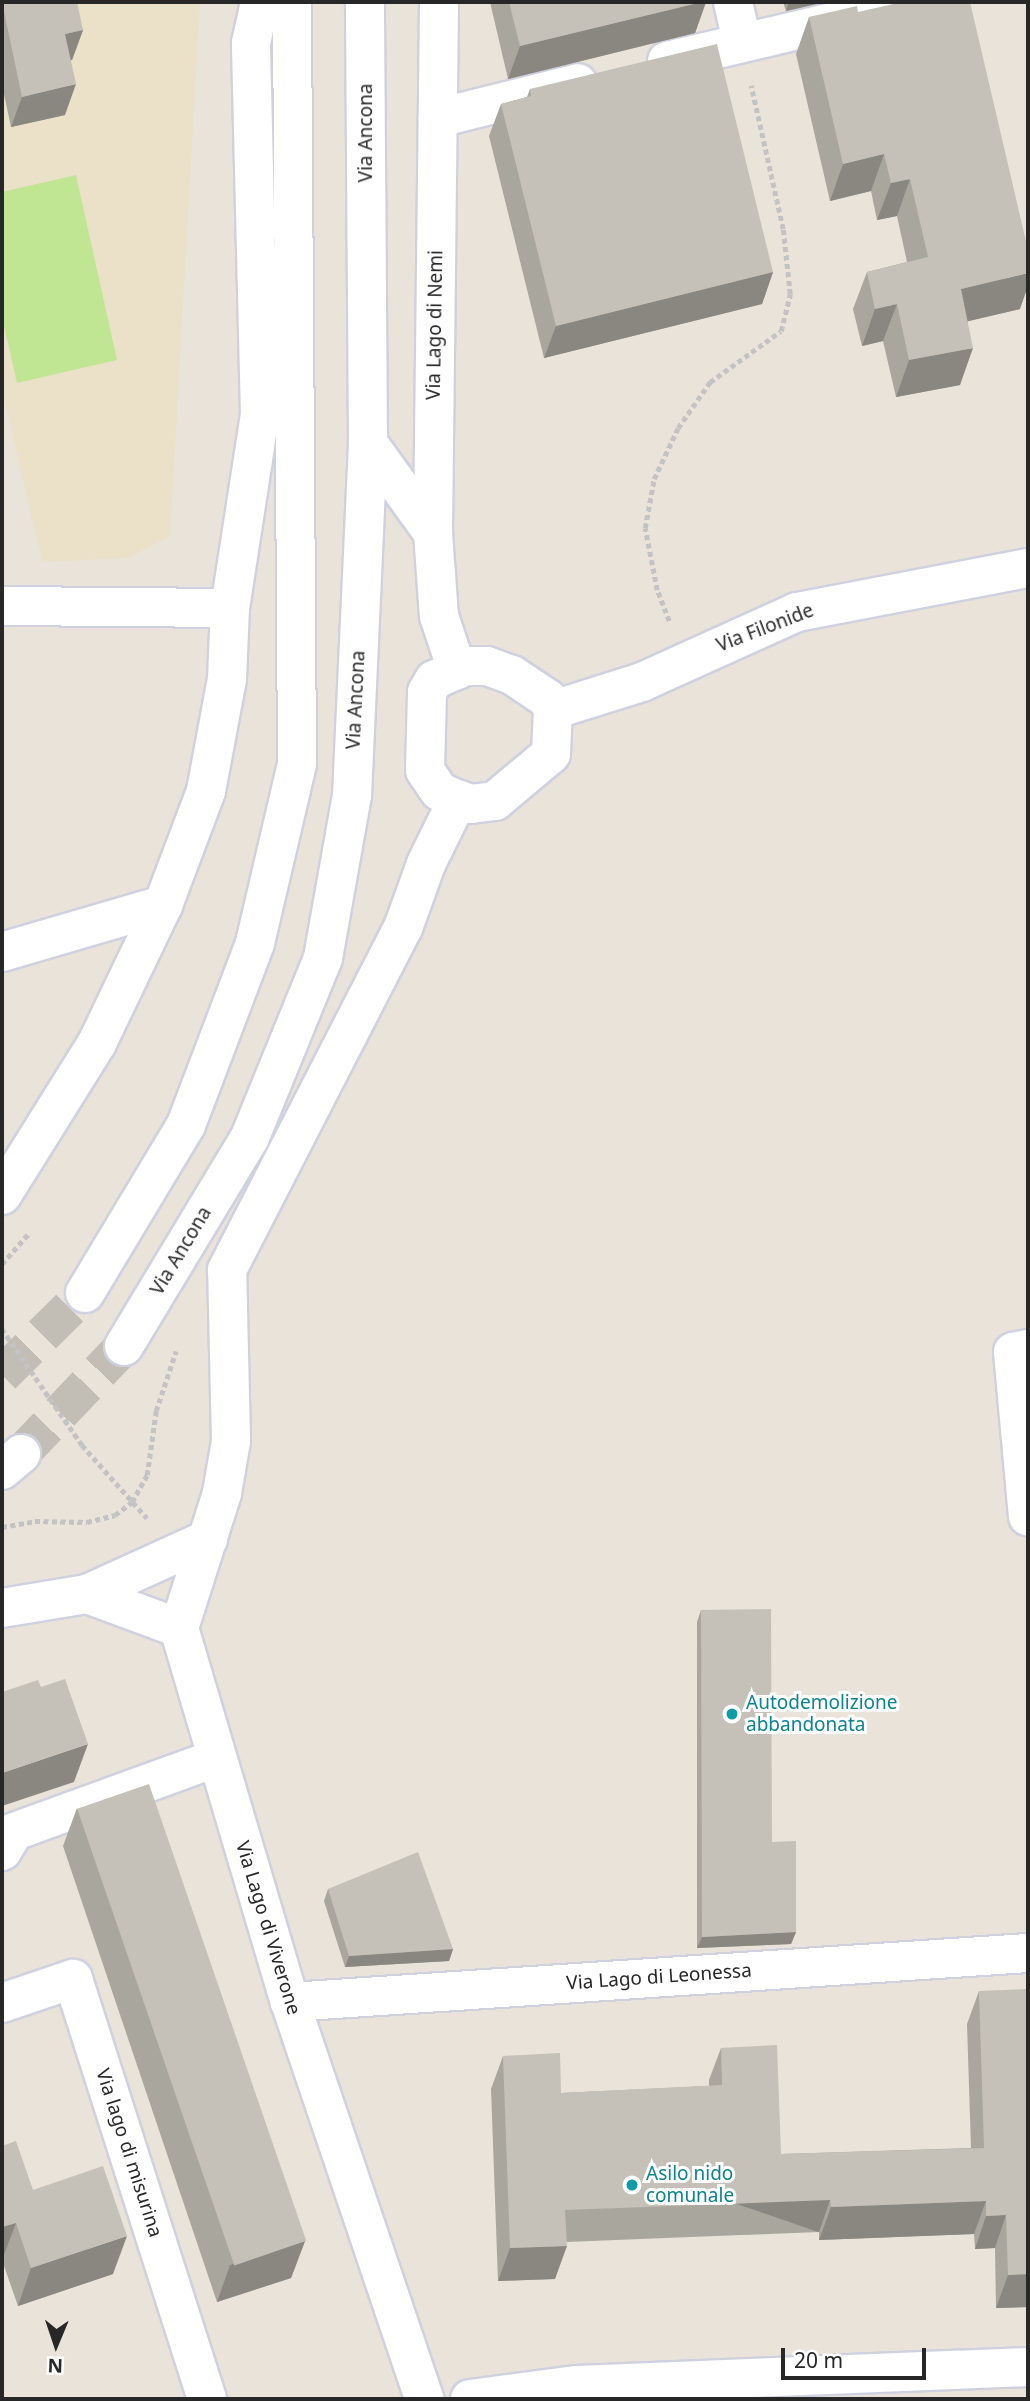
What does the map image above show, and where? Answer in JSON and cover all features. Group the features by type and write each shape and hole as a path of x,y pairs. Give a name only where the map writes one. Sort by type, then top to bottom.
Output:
{"street":[{"path":"2,1195 97,1043 163,905 206,790 227,679 230,608 260,415 251,43 260,2"},
{"path":"85,1293 186,1125 255,943 297,764 292,2"},
{"name":"Via Ancona","path":"124,1346 250,1137 323,958 352,796 368,443 365,2"},
{"name":"Via Lago di Nemi","path":"439,2 433,533 439,616 457,670"},
{"path":"733,2 742,42"},
{"path":"438,118 742,42 917,2"},
{"path":"368,443 433,533"},
{"name":"Via Filonide","path":"553,710 642,682 797,612 1028,568"},
{"path":"2,606 230,608"},
{"path":"487,666 512,675 548,699 553,710 551,754 495,801 471,804 430,781 424,739 427,692 434,680 457,670 487,666"},
{"path":"87,1594 179,1628 208,1539 231,1441 228,1270 403,928 426,864 458,799"},
{"path":"2,952 163,905"},
{"path":"1028,1349 1013,1353 1028,1516"},
{"path":"2,1608 87,1594 208,1539"},
{"name":"Via Lago di Viverone","path":"179,1628 290,2001 424,2399"},
{"path":"2,1851 14,1831 217,1756"},
{"name":"Via Lago di Leonessa","path":"290,2001 1028,1954"},
{"name":"Via lago di misurina","path":"2,2003 73,1979 207,2399"},
{"path":"470,2399 577,2385 1028,2367"}],"path":[{"path":"685,661 657,590 645,528 654,479 678,428 710,382 782,331 790,294 783,229 742,42"},
{"path":"2,1329 82,1445 149,1521"},
{"path":"2,1527 35,1521 87,1522 115,1515 132,1502 147,1475 156,1411 177,1348"}],"shaded area":[{"path":"2,2 200,2 170,536 128,558 42,562 2,389"}],"green space":[{"path":"76,175 117,360 17,383 2,317 2,192"}],"building":[{"path":"2,2 77,2 83,30 65,34 76,84 22,97"},
{"path":"509,2 702,2 520,46"},
{"path":"902,2 970,2 1028,250 1028,273 961,289 973,348 909,360 897,304 875,309 867,272 928,257 910,179 891,183 884,154 843,164 809,17 857,6 858,12"},
{"path":"717,44 773,272 556,326 501,104 531,96 530,89"},
{"name":"Autodemolizione abbandonata","path":"771,1609 772,1842 796,1841 796,1932 702,1937 701,1610"},
{"path":"65,1679 88,1744 2,1773 2,1692 38,1680 41,1687"},
{"path":"149,1784 306,2241 234,2265 77,1809"},
{"path":"418,1852 453,1949 349,1956 328,1889"},
{"path":"1028,1989 1028,2274 1008,2275 1006,2215 986,2216 986,2201 831,2207 830,2200 565,2210 567,2246 510,2248 503,2056 560,2053 561,2093 722,2085 721,2048 777,2045 781,2154 984,2148 979,1991"},
{"path":"16,2141 33,2190 103,2166 127,2236 31,2268 16,2223 2,2227 2,2146"}],"tunnel":[{"path":"2,1375 85,1293"},
{"path":"21,1454 124,1346"}],"place":[{"name":"Autodemolizione abbandonata","path":"732,1714"},
{"name":"Asilo nido comunale","path":"632,2185"}]}
